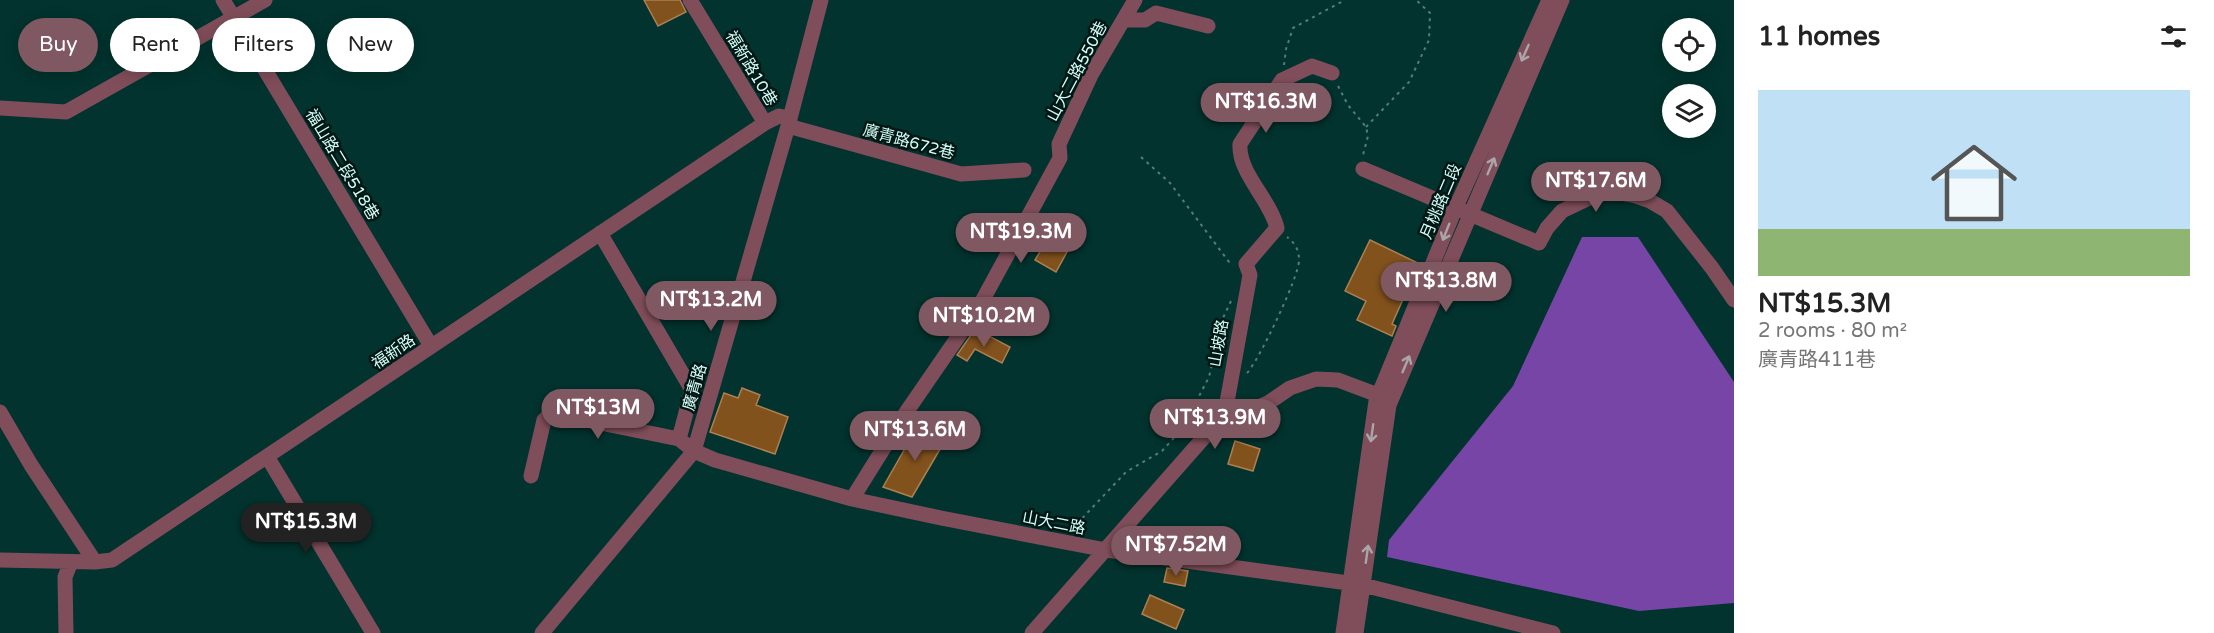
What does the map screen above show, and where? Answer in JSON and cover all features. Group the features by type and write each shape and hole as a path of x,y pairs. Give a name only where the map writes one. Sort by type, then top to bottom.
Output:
{"street":[{"name":"福山路二段518巷","path":"223,0 234,18"},
{"path":"234,18 265,0"},
{"name":"福新路10巷","path":"690,0 765,123"},
{"name":"廣青路","path":"542,633 694,451 789,122 821,0"},
{"name":"山大二路550巷","path":"852,499 905,414 980,305 1060,158 1059,144 1092,75 1135,0"},
{"name":"月桃路二段","path":"1343,633 1357,584 1389,405 1463,210 1549,0"},
{"name":"月桃路二段","path":"1356,633 1357,584 1378,395 1562,0"},
{"path":"1124,20 1145,20 1156,13 1208,26"},
{"path":"0,108 66,112 212,30"},
{"path":"1275,222 1239,157 1240,144 1282,80 1312,66 1332,73"},
{"name":"福山路二段518巷","path":"266,72 431,346"},
{"name":"福新路","path":"0,560 95,562 112,560 765,123 779,116 789,122"},
{"name":"廣青路672巷","path":"789,122 961,174 1024,170"},
{"path":"1363,169 1539,243 1547,228 1563,211 1587,199 1610,191 1650,201 1667,211 1734,300"},
{"name":"山坡路","path":"1032,633 1214,426 1227,402 1250,275 1246,264 1275,222"},
{"path":"531,476 544,420 551,413 679,439 692,390 600,233"},
{"path":"1214,426 1268,403 1290,388 1316,379 1338,380 1378,395"},
{"path":"0,412 31,465 95,562"},
{"name":"山大二路","path":"679,439 694,451 715,460 852,499 1106,550 1357,584 1553,633"},
{"path":"267,458 373,633"},
{"path":"66,633 65,577 71,562"}],"path":[{"path":"1282,80 1286,49 1293,28 1345,0"},
{"path":"1366,127 1409,82 1429,40 1430,13 1416,0"},
{"path":"1332,73 1348,105 1366,127 1368,136 1363,169"},
{"path":"1141,157 1170,183 1232,267"},
{"path":"1229,389 1250,370 1274,327 1300,263 1298,249 1275,222"},
{"path":"1066,542 1072,527 1126,472 1162,451 1182,429 1209,377 1222,320 1232,298 1236,291 1245,296"}],"shaded area":[{"path":"1582,237 1638,237 1734,382 1734,603 1639,611 1387,557 1389,540 1513,386"}],"building":[{"path":"644,0 680,0 686,12 658,26"},
{"path":"1047,240 1067,252 1056,272 1035,260"},
{"path":"1370,240 1422,265 1412,288 1409,286 1392,324 1396,326 1392,336 1357,320 1366,301 1345,291"},
{"path":"973,332 987,341 989,336 1010,347 1002,363 975,349 967,361 957,355"},
{"path":"742,388 760,395 756,405 788,417 775,454 710,432 724,393 738,398"},
{"path":"919,424 946,439 912,497 883,487"},
{"path":"1235,441 1260,449 1253,471 1228,464"},
{"path":"1167,568 1188,571 1185,586 1164,582"},
{"path":"1150,595 1184,610 1176,629 1142,614"}]}
